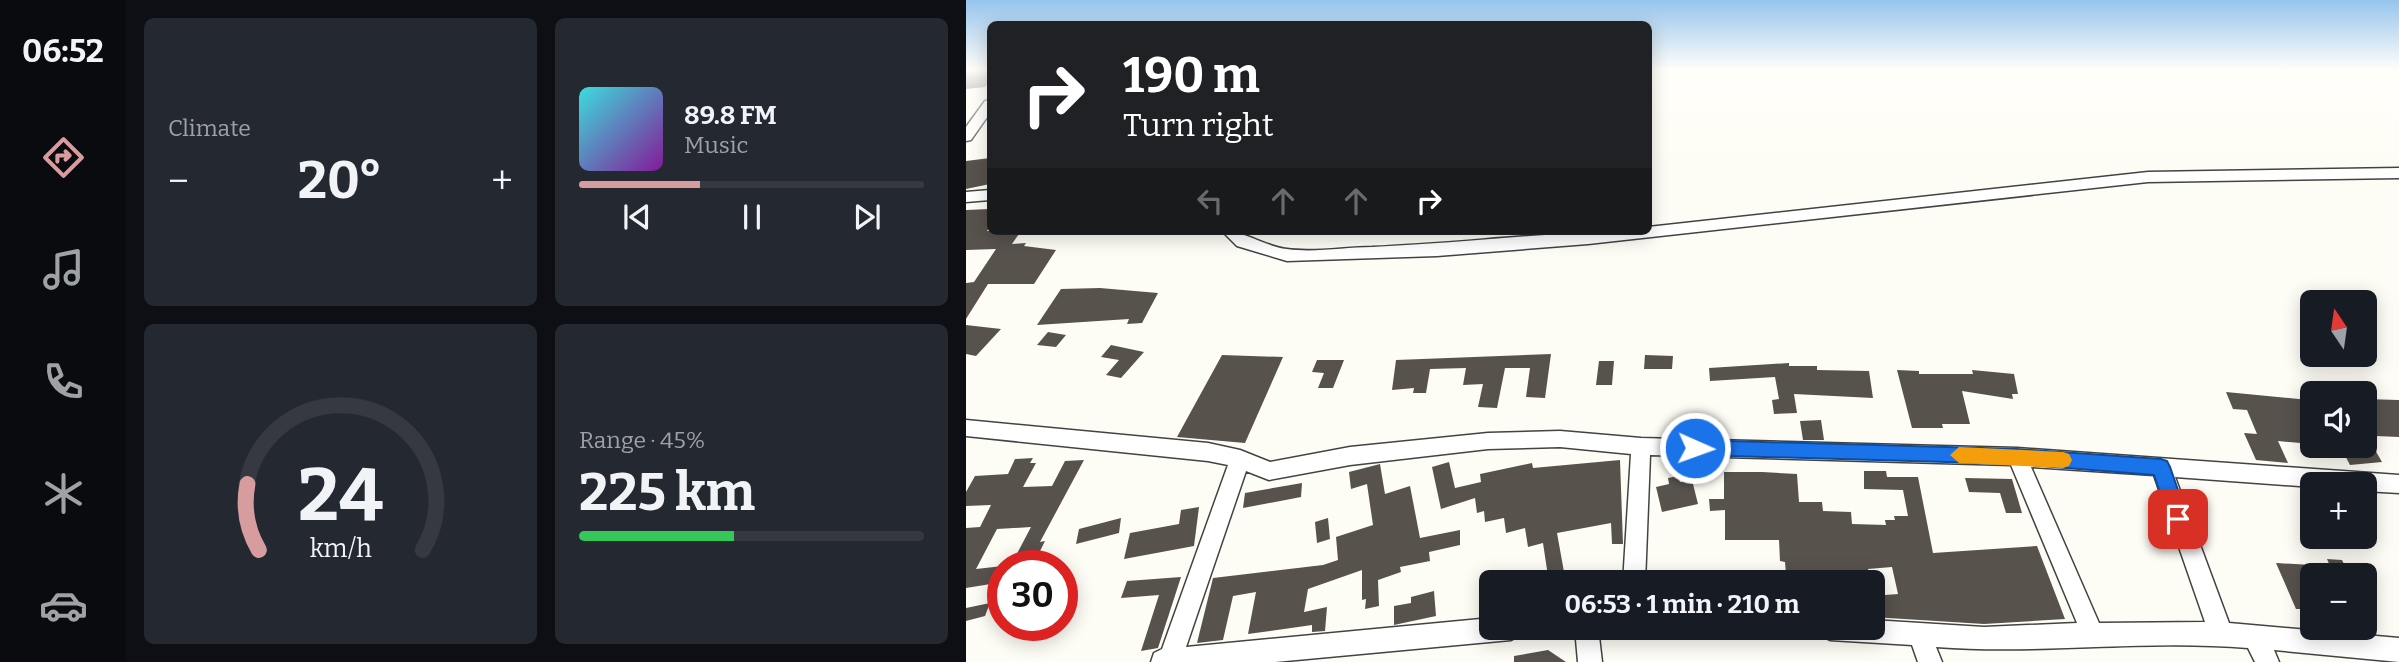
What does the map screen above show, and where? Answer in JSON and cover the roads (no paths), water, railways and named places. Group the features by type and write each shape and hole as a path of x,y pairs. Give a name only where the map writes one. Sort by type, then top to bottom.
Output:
{"street":[{"path":"966,137 987,108"},
{"path":"1652,232 2148,177 2399,173"},
{"path":"966,197 987,195"},
{"path":"1235,235 1243,242 1287,255 1437,250 1624,235"},
{"path":"966,428 1208,452 1240,459 1269,471 1350,456 1488,440 1560,439 1641,446 2017,457 2399,484"},
{"path":"1635,570 1641,446"},
{"path":"2017,457 2093,635"},
{"path":"1240,459 1164,661 1312,654 1479,632"},
{"path":"2161,467 2221,634"},
{"path":"1885,633 1984,639 2221,634 2399,650"},
{"path":"1920,636 1930,662"},
{"path":"2254,636 2267,662"},
{"path":"1587,640 1590,662"}]}
